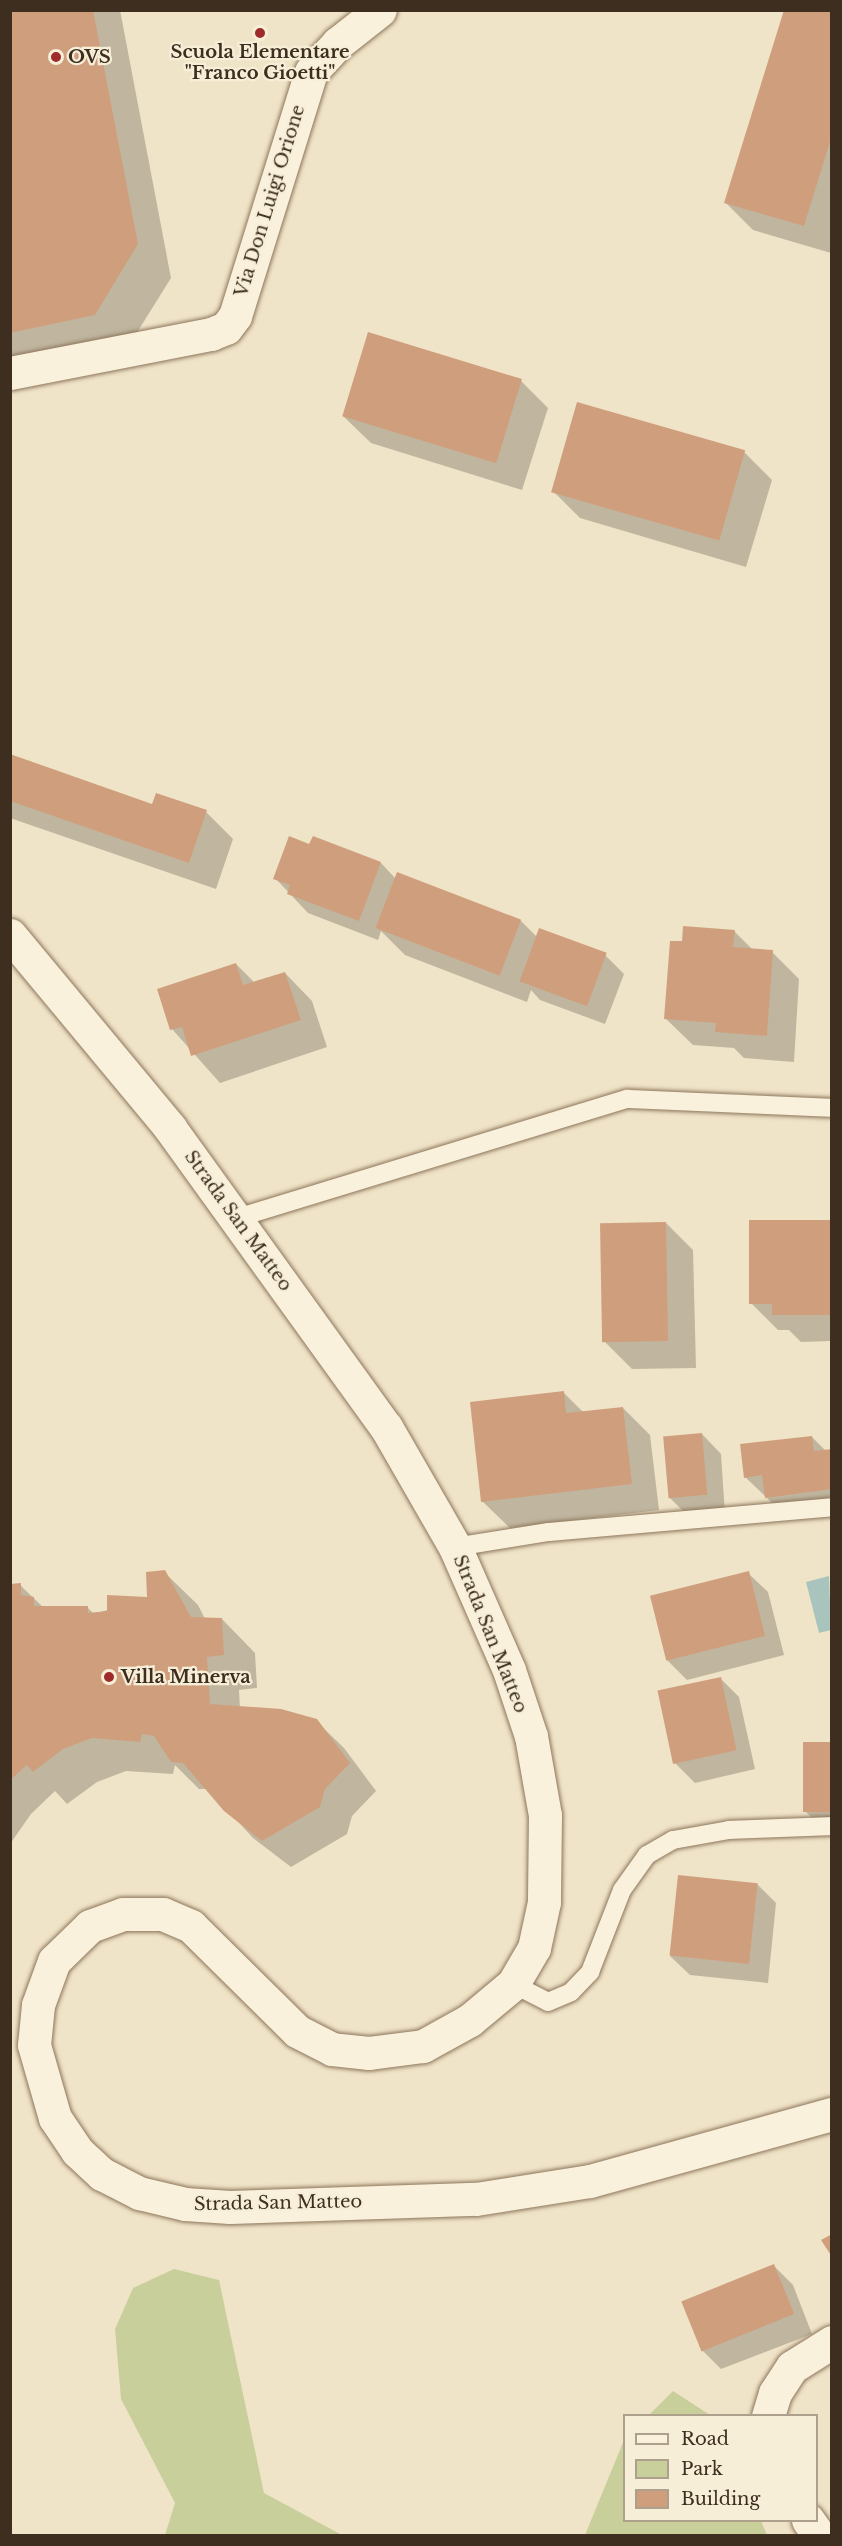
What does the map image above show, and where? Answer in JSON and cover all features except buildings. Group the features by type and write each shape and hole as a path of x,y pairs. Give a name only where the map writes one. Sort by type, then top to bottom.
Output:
{"street":[{"name":"Via Don Luigi Orione","path":"10,373 171,340 212,334 226,328 235,316 311,72 339,43 380,10"},
{"name":"Strada San Matteo","path":"10,935 170,1128 386,1427 455,1547 509,1670 531,1736 545,1815 544,1902 534,1948 513,1984 470,2020 423,2046 369,2053 332,2049 297,2031 191,1926 163,1914 123,1914 90,1926 54,1961 38,2005 34,2045 54,2118 77,2151 102,2174 139,2193 185,2204 230,2207 476,2199 590,2181 831,2114"},
{"path":"768,2414 775,2393 792,2367 831,2342"},
{"path":"809,2522 819,2535"}],"lane":[{"path":"237,1218 627,1099 831,1108"},
{"path":"455,1547 549,1532 831,1507"},
{"path":"513,1984 548,2002 571,1992 590,1972 622,1890 647,1856 674,1840 729,1830 831,1826"}],"green space":[{"path":"174,2269 219,2280 264,2493 342,2535 165,2535 175,2503 121,2399 115,2329 133,2288"},
{"path":"673,2391 708,2414 650,2414"},
{"path":"623,2442 623,2522 761,2522 767,2535 585,2535"}],"water":[{"path":"829,1576 831,1630 819,1633 806,1582"}],"place":[{"name":"Scuola Elementare \"Franco Gioetti\"","path":"260,33"},
{"name":"OVS","path":"56,57"},
{"name":"Villa Minerva","path":"109,1677"}]}
